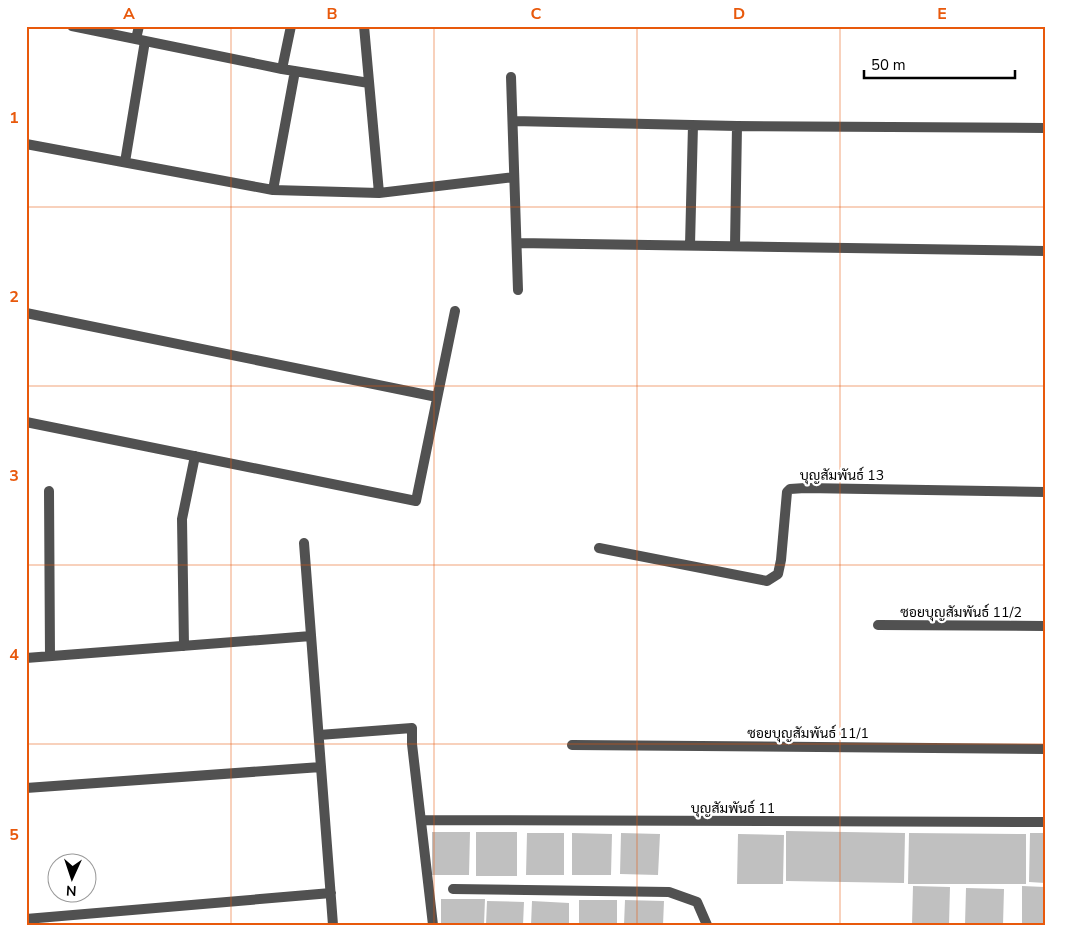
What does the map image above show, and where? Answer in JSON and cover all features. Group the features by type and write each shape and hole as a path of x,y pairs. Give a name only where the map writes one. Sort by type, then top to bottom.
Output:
{"street":[{"path":"72,26 294,72 369,83"},
{"path":"125,162 141,40 139,26"},
{"path":"282,69 290,26"},
{"path":"364,26 380,193"},
{"path":"273,190 294,72"},
{"path":"511,77 518,290"},
{"path":"513,121 737,126 1045,128"},
{"path":"690,245 692,125"},
{"path":"735,246 737,126"},
{"path":"26,144 273,190 380,193 514,178"},
{"path":"516,243 1045,251"},
{"path":"26,422 416,501 455,311"},
{"path":"26,313 437,397"},
{"path":"184,646 182,519 195,456"},
{"name":"บุญสัมพันธ์ 13","path":"599,548 767,582 778,574 787,492 790,489 1045,492"},
{"path":"49,491 50,656"},
{"path":"304,543 333,925"},
{"name":"ซอยบุญสัมพันธ์ 11/2","path":"878,625 1045,626"},
{"path":"26,658 311,636"},
{"path":"319,735 412,728 412,744 433,925"},
{"name":"ซอยบุญสัมพันธ์ 11/1","path":"572,745 1045,749"},
{"path":"26,788 321,767"},
{"name":"บุญสัมพันธ์ 11","path":"422,820 1045,822"},
{"path":"453,888 669,892 697,902 707,925"},
{"path":"26,919 330,893"}],"building":[{"path":"786,831 905,833 904,883 786,881"},
{"path":"432,832 470,832 469,875 432,875"},
{"path":"476,832 517,832 517,876 476,876"},
{"path":"527,833 564,833 564,875 526,875"},
{"path":"572,833 612,834 611,875 572,875"},
{"path":"621,833 660,834 658,875 620,874"},
{"path":"909,833 1026,834 1026,884 908,884"},
{"path":"1030,833 1045,833 1045,883 1029,882"},
{"path":"738,834 784,835 783,884 737,884"},
{"path":"913,886 950,887 949,925 912,925"},
{"path":"1022,886 1045,887 1045,925 1022,925"},
{"path":"966,888 1004,889 1003,925 965,925"},
{"path":"441,899 485,899 484,925 441,925"},
{"path":"579,900 617,900 617,925 579,925"},
{"path":"625,900 664,901 663,925 624,925"},
{"path":"487,901 524,902 523,925 486,925"},
{"path":"532,901 569,903 569,925 531,925"}]}
